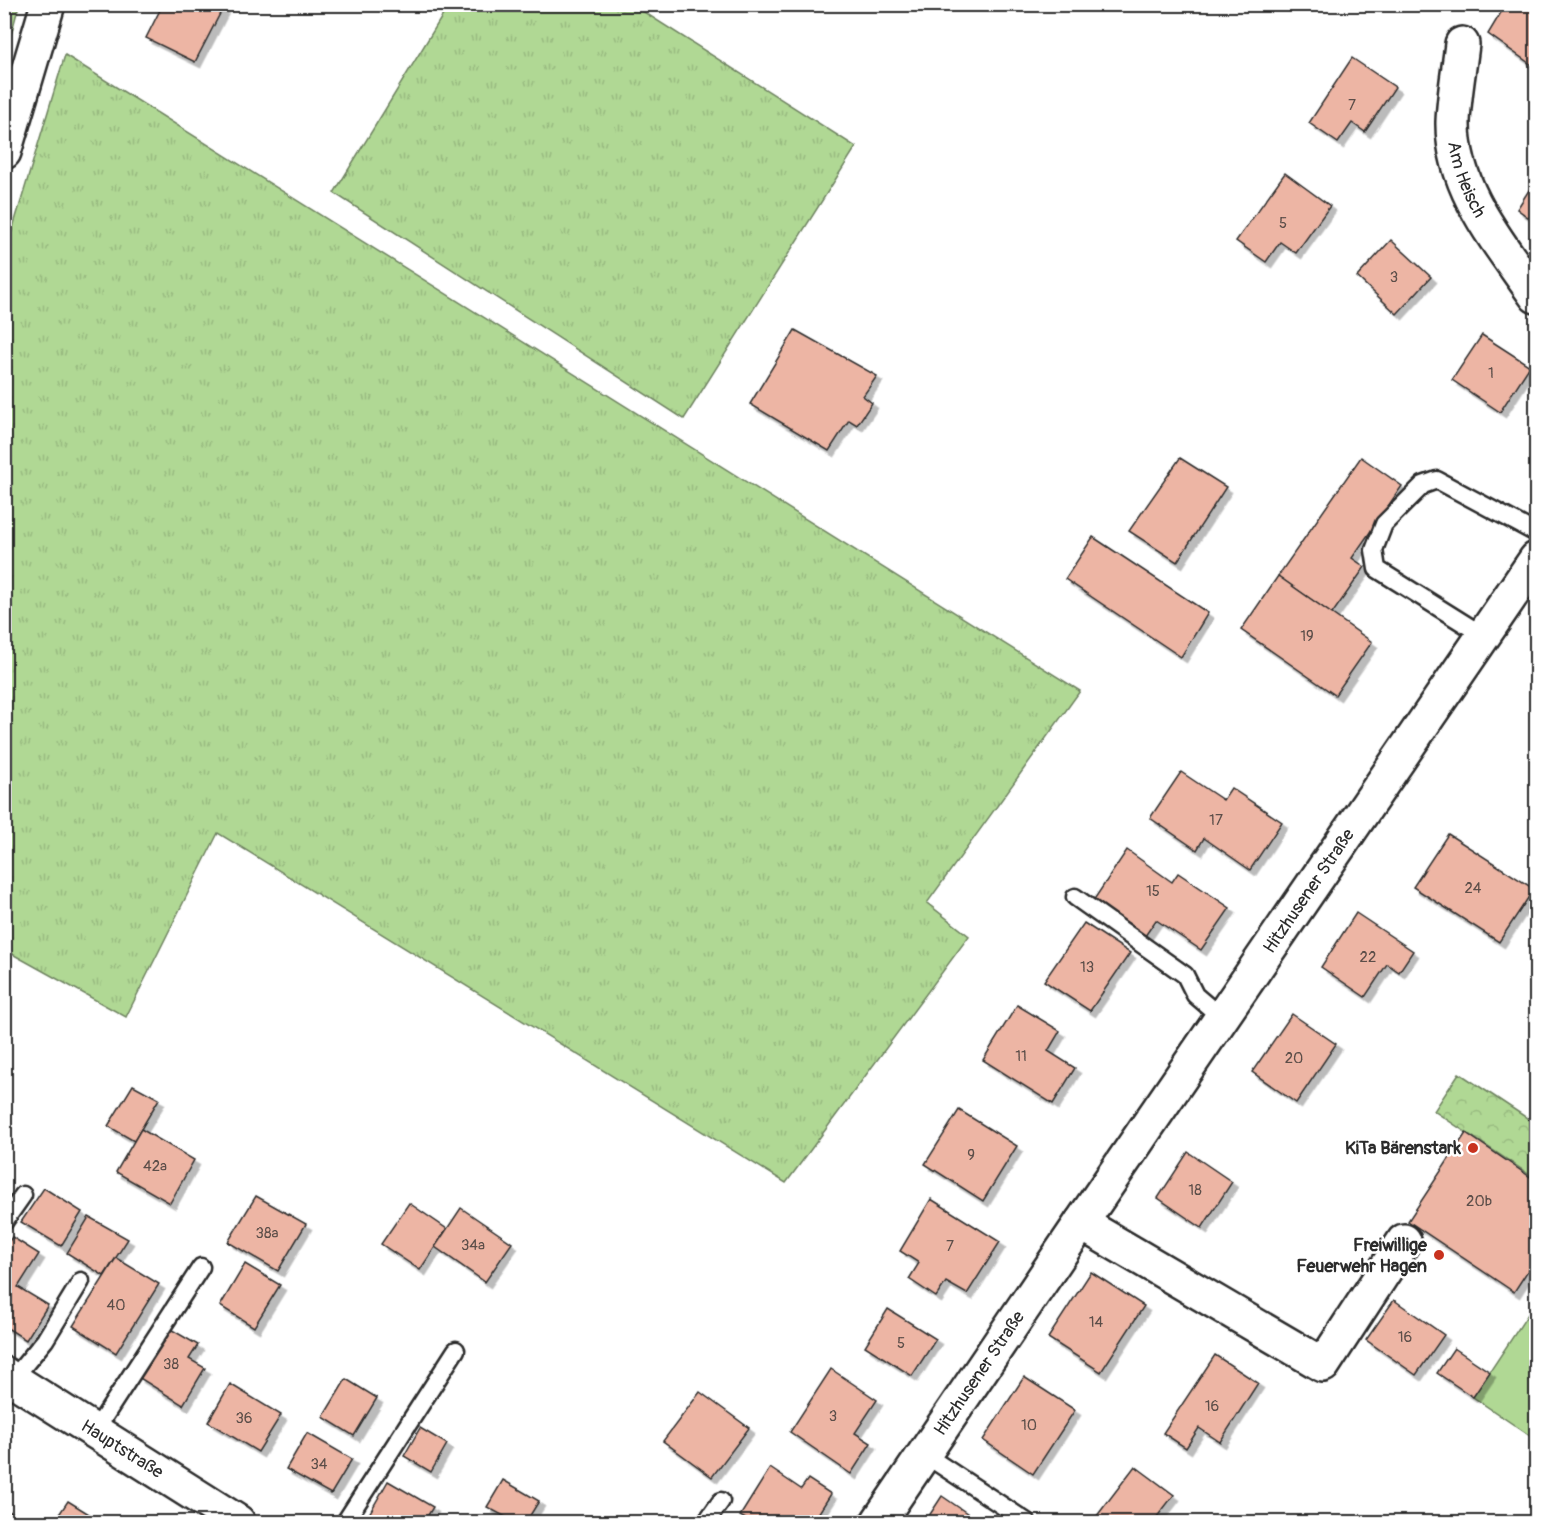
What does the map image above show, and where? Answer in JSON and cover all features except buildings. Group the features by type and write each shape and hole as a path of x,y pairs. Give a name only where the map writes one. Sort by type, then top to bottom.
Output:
{"street":[{"path":"4,152 48,4"},
{"name":"Am Heisch","path":"1462,44 1453,122 1457,157 1478,212 1536,296"},
{"name":"Hitzhusener Straße","path":"878,1522 1536,559"},
{"path":"1081,1223 1323,1365 1404,1241"},
{"name":"Hauptstraße","path":"9,1376 238,1522"}],"lane":[{"path":"1484,636 1377,569 1374,549 1384,524 1423,485 1437,480 1536,533"},
{"path":"1075,897 1185,975 1195,995 1222,1018"},
{"path":"4,1222 23,1195"},
{"path":"95,1431 201,1267"},
{"path":"9,1376 45,1340 81,1281"},
{"path":"345,1522 456,1350"},
{"path":"924,1454 1027,1522"},
{"path":"706,1522 721,1501"}],"green space":[{"path":"4,5 19,5 5,57"},
{"path":"449,5 633,5 856,147 684,419 334,193"},
{"path":"65,55 1080,691 927,903 969,936 786,1183 218,833 126,1017 5,950 5,254"},
{"path":"1459,1073 1536,1124 1536,1179 1434,1111"},
{"path":"1536,1302 1536,1440 1473,1397"}],"place":[{"name":"KiTa Bärenstark","path":"1473,1148"},
{"name":"Freiwillige Feuerwehr Hagen","path":"1439,1255"}]}
